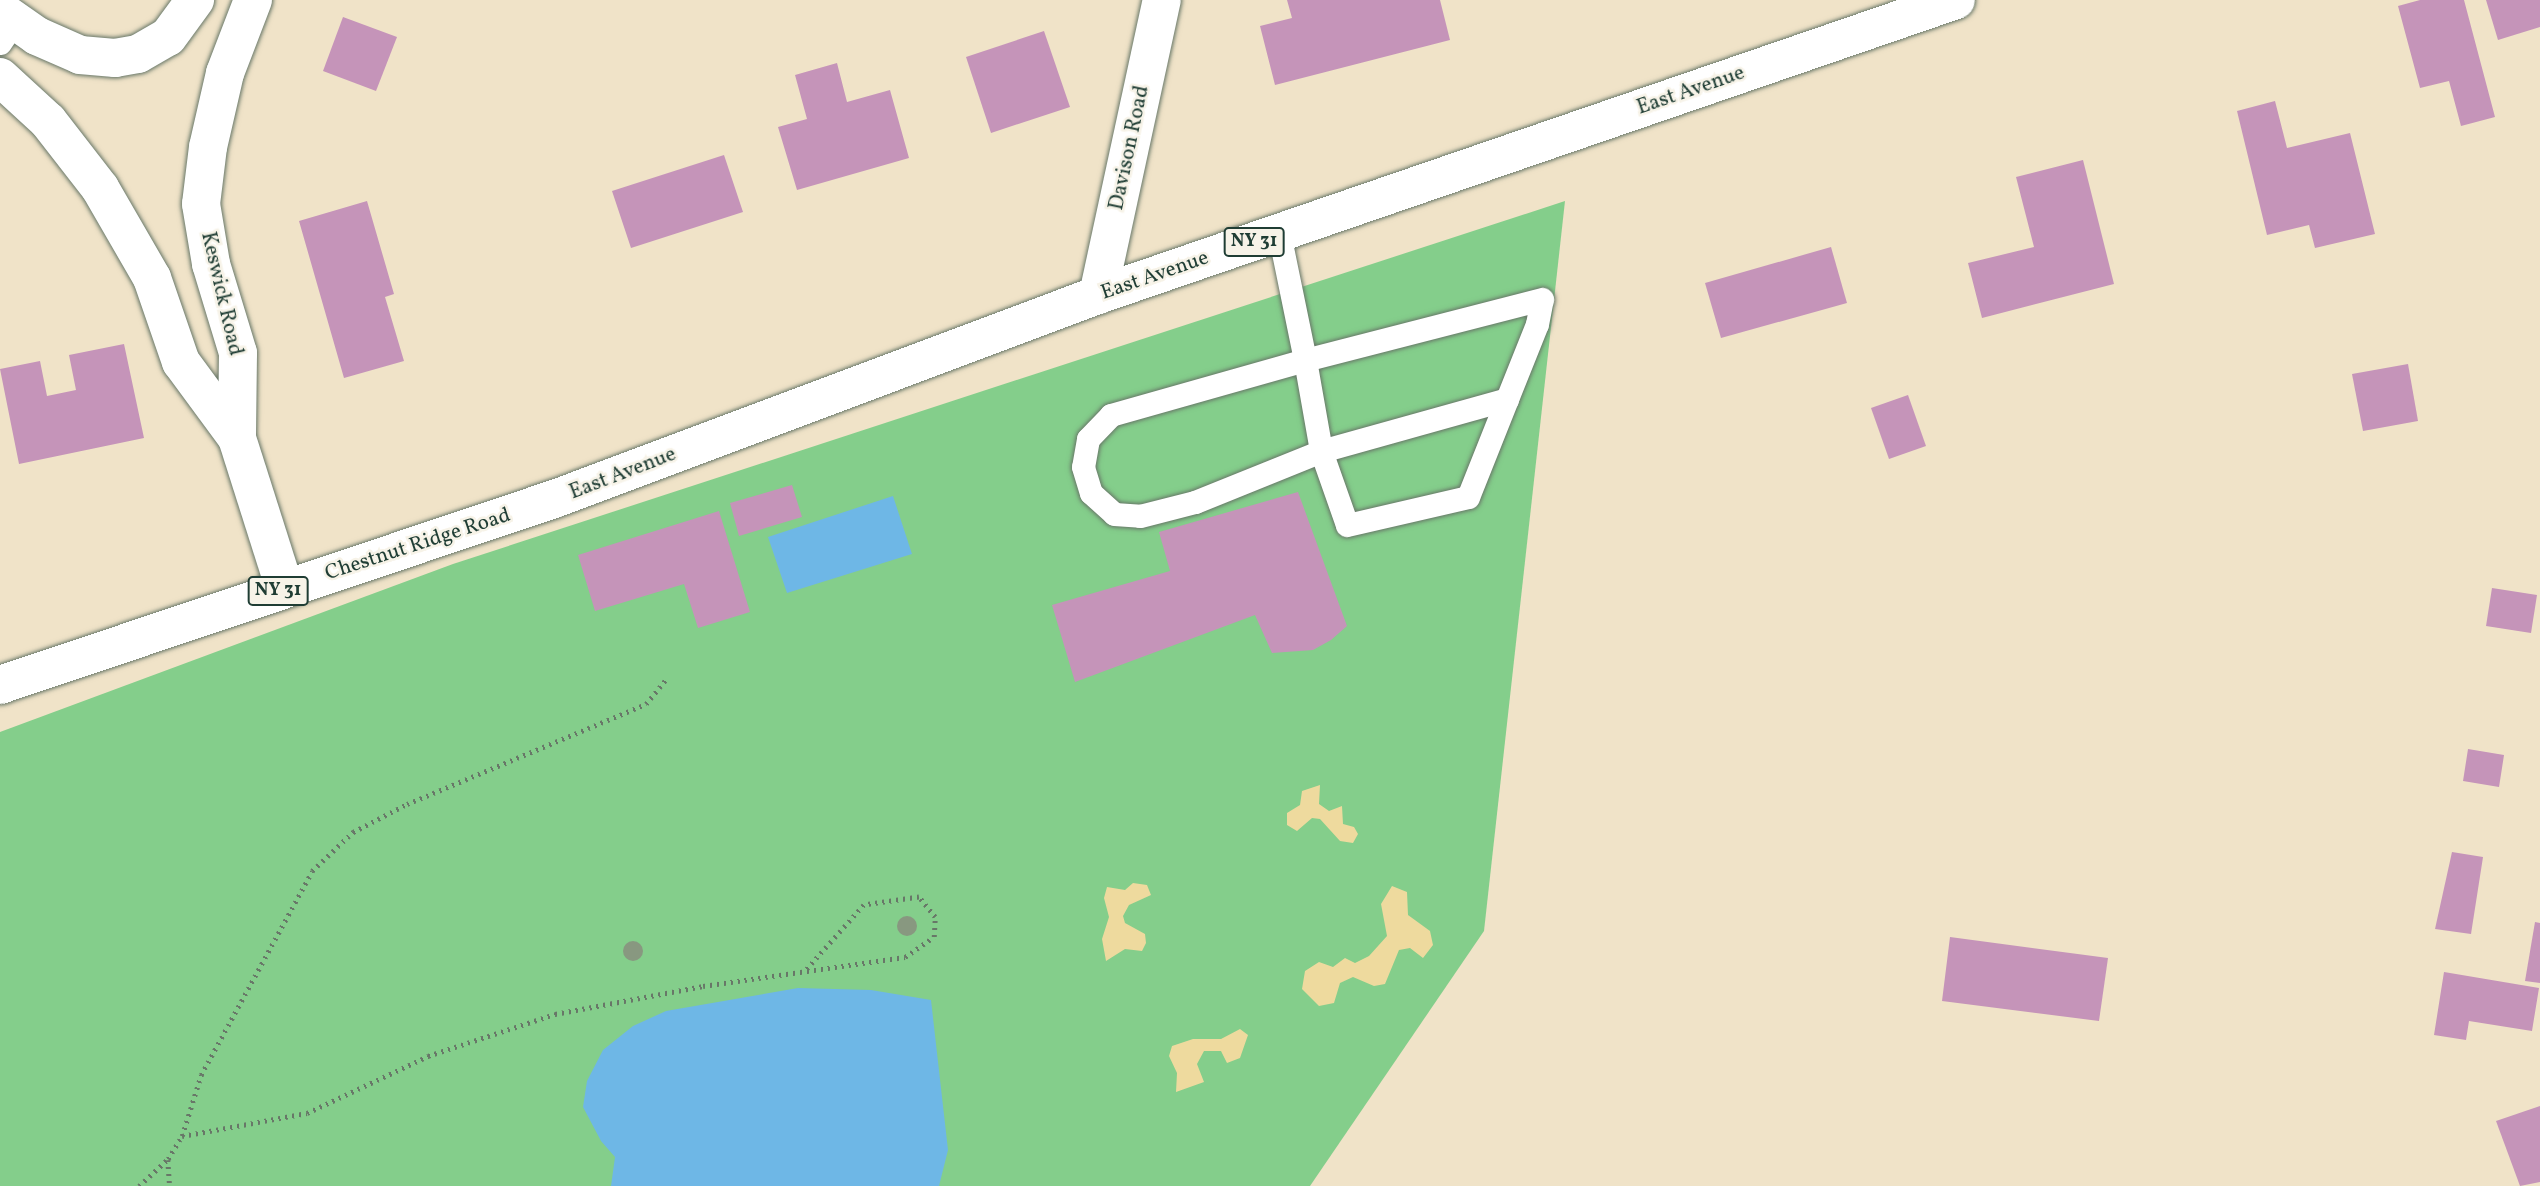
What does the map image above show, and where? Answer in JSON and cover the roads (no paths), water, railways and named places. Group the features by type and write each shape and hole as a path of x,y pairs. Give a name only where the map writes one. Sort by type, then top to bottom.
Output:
{"main road":[{"path":"5,24 80,55 115,58 138,54 168,37 195,0"},
{"name":"Keswick Road","path":"253,0 225,73 201,204 211,264 238,353 237,438 285,589"},
{"name":"Davison Road","path":"1098,295 1162,0"},
{"name":"East Avenue","path":"557,498 1098,295 1956,0"},
{"path":"0,77 48,121 100,188 152,278 181,362 237,438"},
{"name":"Chestnut Ridge Road","path":"0,685 557,498"}],"lane":[{"path":"1279,233 1305,360 1321,452 1347,524 1468,497 1537,324 1542,299 1305,360 1111,415 1088,439 1083,467 1091,493 1115,514 1140,516 1195,502 1321,452 1507,399"}],"water":[{"path":"893,496 912,554 787,593 768,537"},
{"path":"798,988 871,990 931,1000 948,1150 939,1186 611,1186 615,1157 601,1141 583,1107 587,1081 603,1050 633,1026 666,1011"}]}
